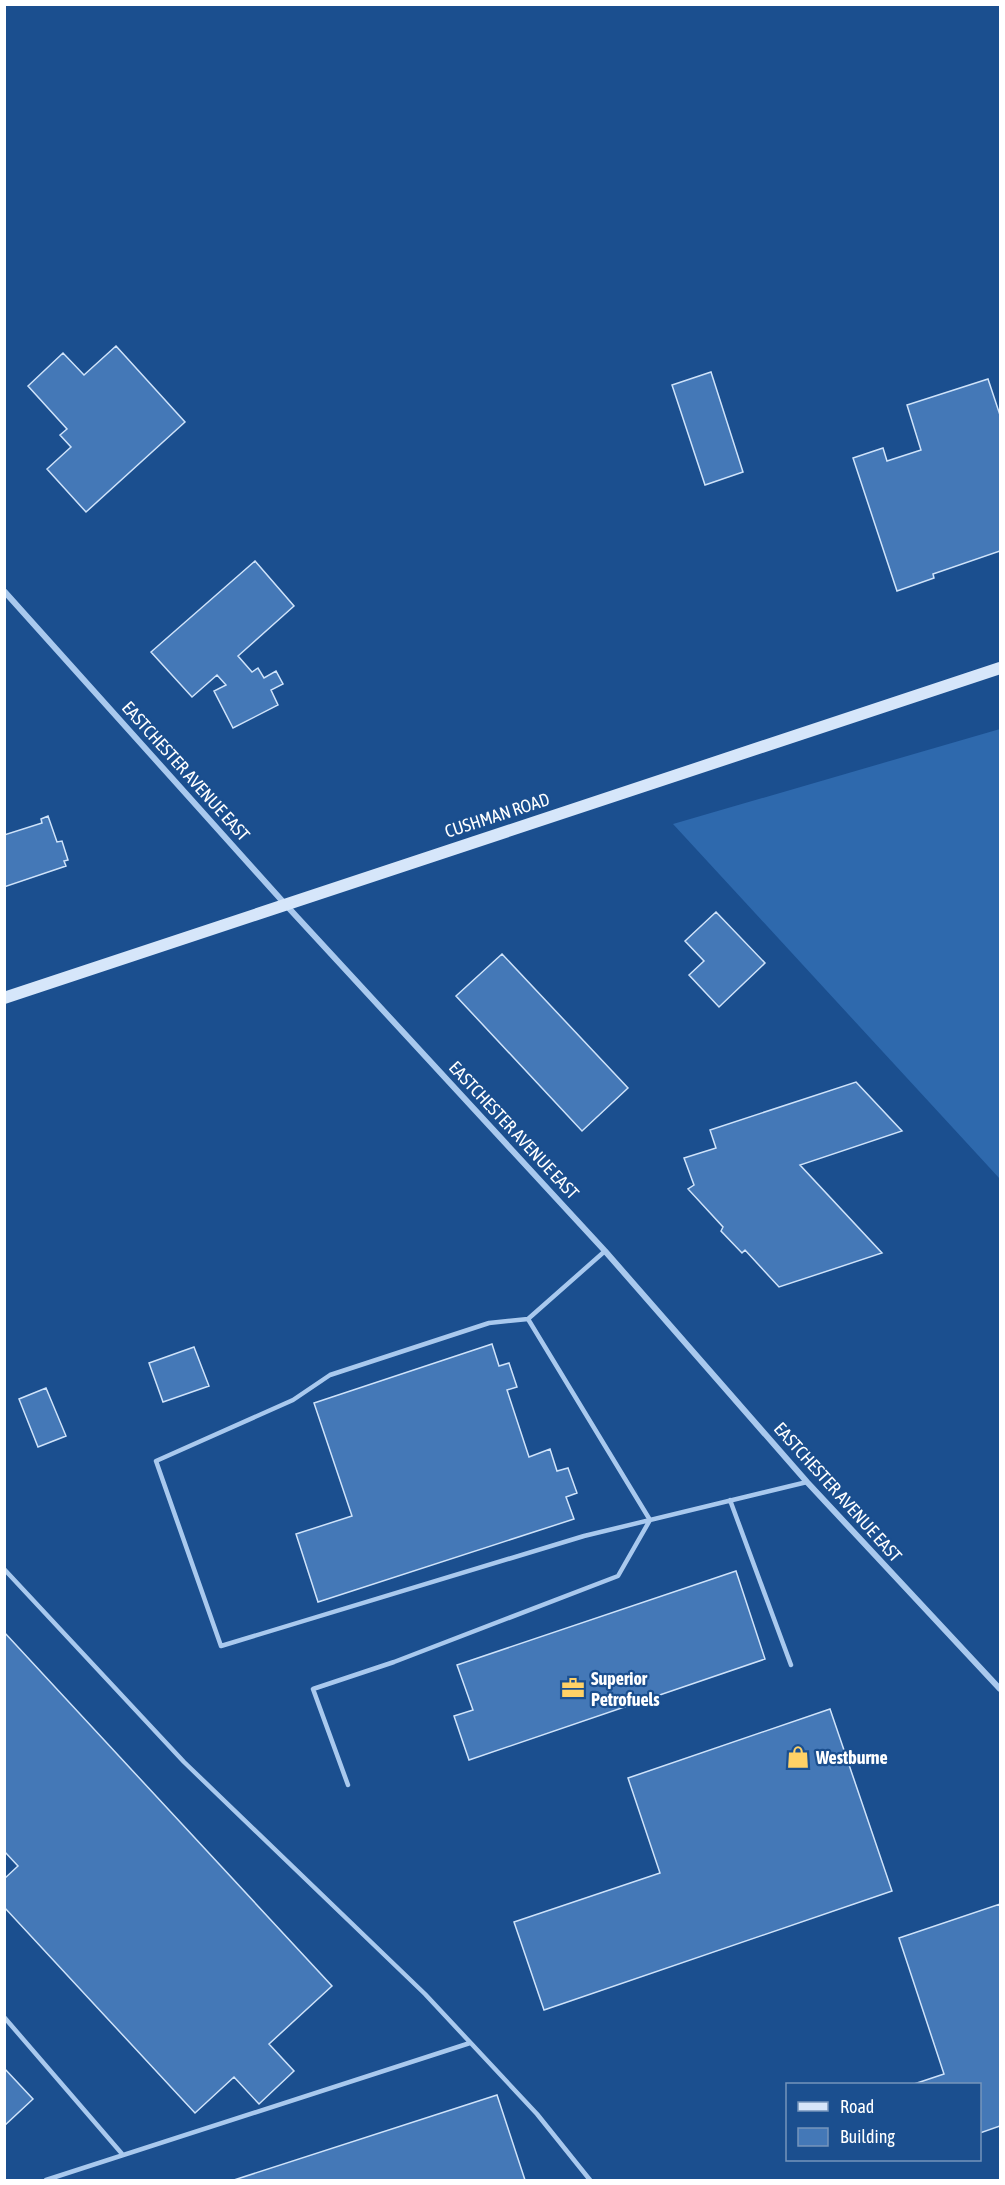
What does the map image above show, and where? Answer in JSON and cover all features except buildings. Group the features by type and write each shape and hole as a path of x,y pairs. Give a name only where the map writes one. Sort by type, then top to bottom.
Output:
{"street":[{"name":"EASTCHESTER AVENUE EAST","path":"4,591 285,904 605,1251 807,1482 1000,1689"},
{"name":"CUSHMAN ROAD","path":"4,998 1000,668"}],"lane":[{"path":"605,1251 528,1319 489,1323 330,1376 293,1400 156,1461 221,1646 584,1536 807,1482"},
{"path":"528,1319 650,1520"},
{"path":"730,1500 791,1665"},
{"path":"348,1785 313,1689 394,1662 618,1576 650,1520"},
{"path":"4,1569 184,1762 425,1994 537,2114 590,2181"},
{"path":"4,2017 123,2155"},
{"path":"46,2181 470,2043"}],"shaded area":[{"path":"1000,729 1000,1179 673,824"}],"place":[{"name":"Superior Petrofuels","path":"573,1688"},
{"name":"Westburne","path":"798,1757"}]}
